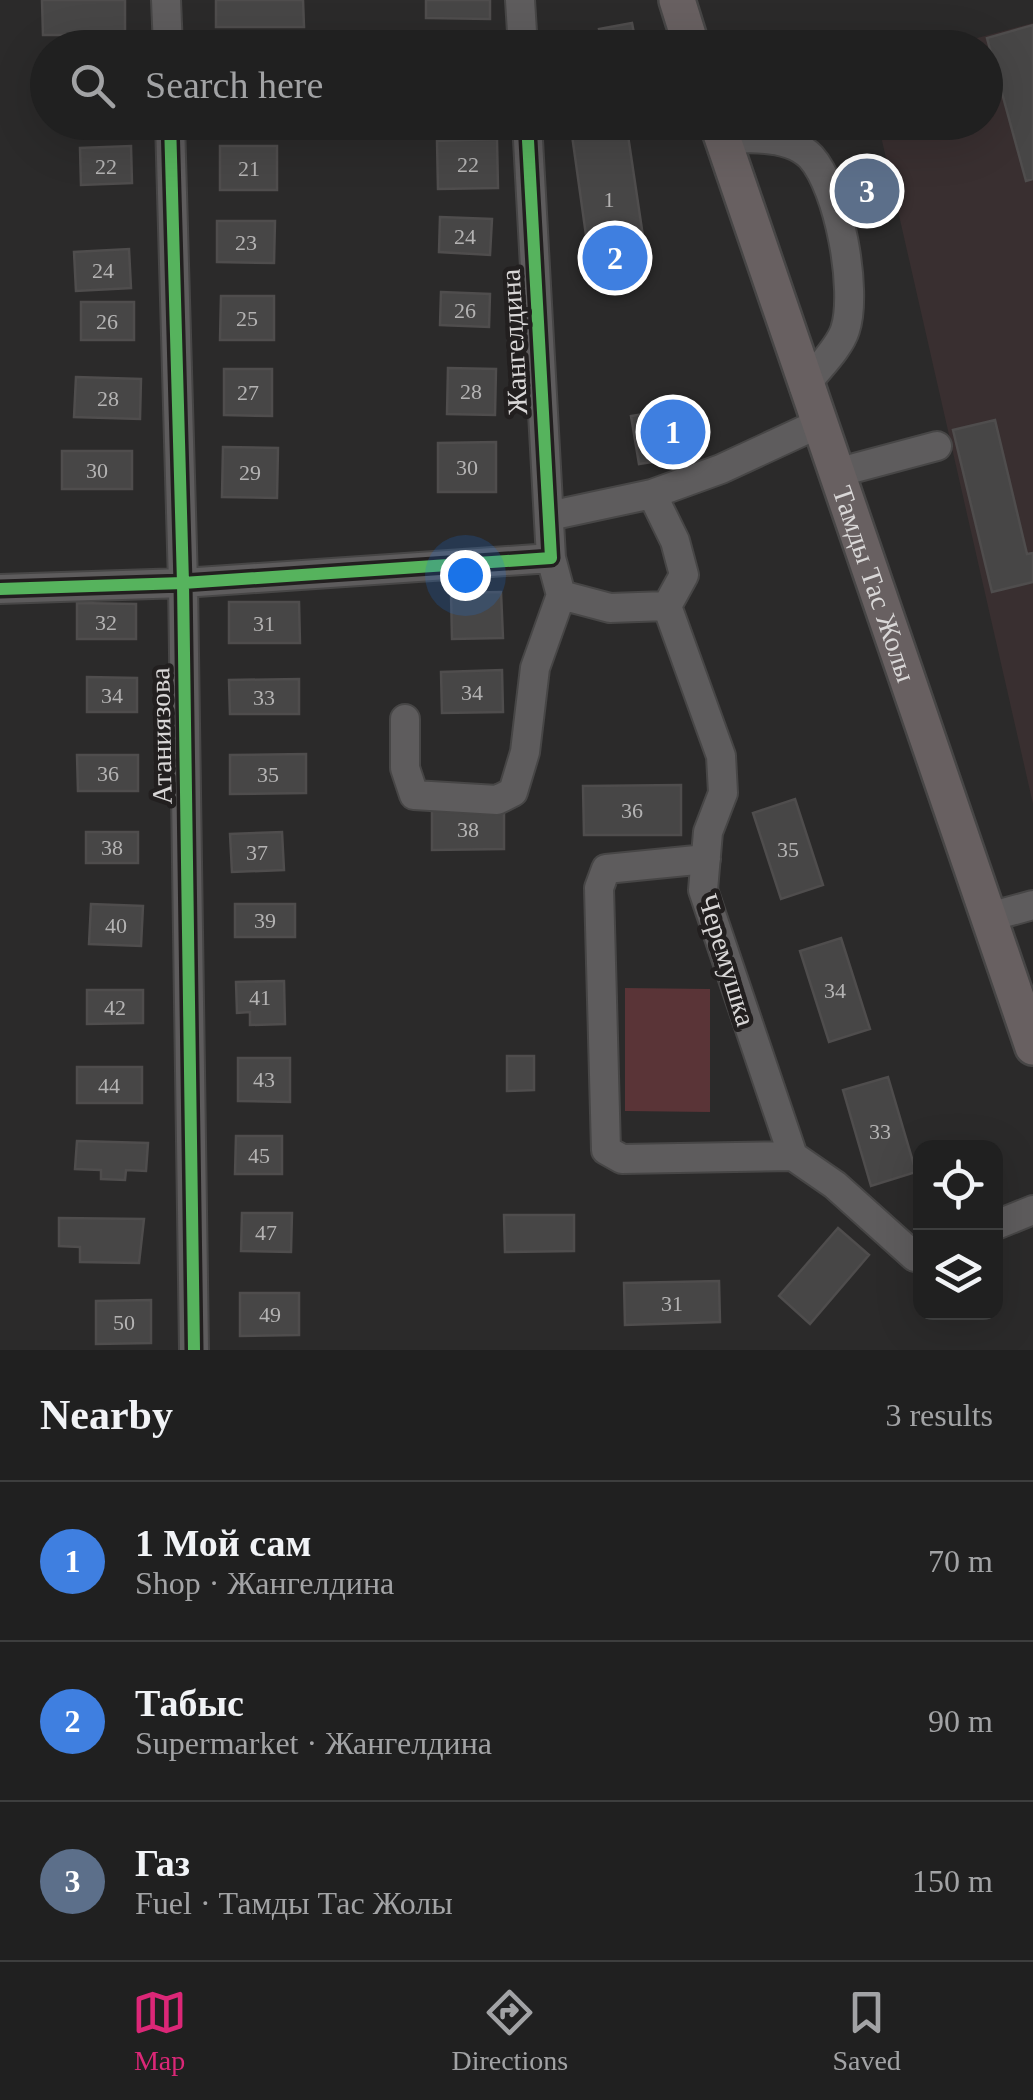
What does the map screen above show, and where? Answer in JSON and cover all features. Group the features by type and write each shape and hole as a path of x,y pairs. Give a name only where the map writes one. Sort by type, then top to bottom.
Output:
{"main road":[{"path":"677,0 686,30"},
{"name":"Тамды Тас Жолы","path":"722,140 1033,1046"}],"street":[{"path":"166,0 167,30"},
{"path":"520,0 522,30"},
{"name":"Атаниязова","path":"171,140 184,583 194,1350"},
{"name":"Жангелдина","path":"528,140 551,558"},
{"path":"771,140 810,156 833,198 848,269 846,330 804,386"},
{"path":"548,516 652,494 722,470 818,424"},
{"path":"836,473 937,446"},
{"path":"561,595 610,608 666,606 684,575 675,541 652,494"},
{"path":"0,589 184,583 551,558 561,595 535,668 525,752 514,792 498,800 414,795 406,768 406,719"},
{"name":"Черемушка","path":"666,606 722,756 723,793 708,832 703,890 793,1156"},
{"path":"706,858 606,869 599,888 606,1150 622,1158 793,1156 834,1185 913,1254"},
{"path":"988,917 1033,905"},
{"path":"1003,1222 1033,1210"}],"shaded area":[{"path":"1033,23 1033,804 882,140 1003,140 1003,31"},
{"path":"625,988 710,989 710,1112 625,1111"}],"building":[{"path":"42,0 125,0 125,30 43,30"},
{"path":"216,0 303,0 304,27 216,27"},
{"path":"426,0 490,0 490,19 426,18"},
{"path":"632,23 633,30 599,30"},
{"path":"1033,25 1033,179 1026,181 1003,97 1003,33"},
{"path":"497,140 498,188 438,189 437,141"},
{"path":"573,140 629,140 648,270 592,278"},
{"path":"131,146 132,183 81,185 80,148"},
{"path":"220,146 277,146 277,190 220,190"},
{"path":"883,161 894,211 851,221 839,171"},
{"path":"440,217 492,219 490,255 439,252"},
{"path":"217,221 275,221 274,263 217,262"},
{"path":"129,249 131,288 76,291 74,252"},
{"path":"441,292 490,294 489,327 440,325"},
{"path":"221,296 274,296 274,340 220,340"},
{"path":"81,302 134,302 134,340 81,340"},
{"path":"448,368 496,369 495,415 447,414"},
{"path":"224,369 272,369 272,416 224,415"},
{"path":"76,377 141,379 140,419 74,417"},
{"path":"688,407 696,455 639,464 631,416"},
{"path":"995,420 1027,554 1033,553 1033,582 992,592 953,430"},
{"path":"496,442 496,492 438,492 438,443"},
{"path":"223,447 278,448 277,498 222,497"},
{"path":"62,451 132,451 132,489 62,489"},
{"path":"501,592 503,638 452,639 451,593"},
{"path":"229,602 299,602 300,643 229,643"},
{"path":"77,603 136,604 136,639 77,639"},
{"path":"502,670 503,712 442,713 441,672"},
{"path":"87,677 137,678 137,712 87,712"},
{"path":"299,679 299,714 230,714 229,680"},
{"path":"306,754 306,793 230,794 230,755"},
{"path":"77,755 138,755 138,791 78,791"},
{"path":"681,785 681,835 584,835 583,786"},
{"path":"795,799 823,885 781,899 753,813"},
{"path":"432,808 504,808 504,849 432,850"},
{"path":"86,832 138,832 138,863 86,863"},
{"path":"282,832 284,870 232,872 230,834"},
{"path":"91,904 143,906 141,946 89,944"},
{"path":"235,904 295,904 295,937 235,937"},
{"path":"841,938 870,1029 829,1042 800,951"},
{"path":"284,981 285,1024 250,1025 250,1012 237,1013 236,982"},
{"path":"87,990 143,990 143,1023 87,1024"},
{"path":"507,1056 534,1056 534,1090 507,1091"},
{"path":"238,1058 290,1058 290,1102 238,1101"},
{"path":"77,1067 142,1067 142,1103 77,1103"},
{"path":"888,1077 913,1173 871,1186 843,1090"},
{"path":"236,1136 282,1136 282,1174 235,1174"},
{"path":"77,1141 148,1143 146,1171 126,1170 125,1180 101,1179 101,1170 75,1169"},
{"path":"242,1213 292,1213 291,1252 241,1251"},
{"path":"504,1215 574,1215 574,1251 505,1252"},
{"path":"59,1218 144,1219 139,1263 80,1262 80,1247 59,1246"},
{"path":"838,1228 869,1255 810,1324 779,1296"},
{"path":"719,1281 720,1322 625,1325 624,1283"},
{"path":"240,1293 299,1293 299,1335 240,1336"},
{"path":"151,1300 151,1343 96,1344 96,1301"}],"cycle path":[{"path":"171,140 183,583 194,1350"},
{"path":"0,589 183,583 551,558 528,140"}],"place":[{"name":"Газ","path":"867,191"},
{"name":"Табыс","path":"615,258"},
{"name":"1 Мой сам","path":"673,432"}]}
